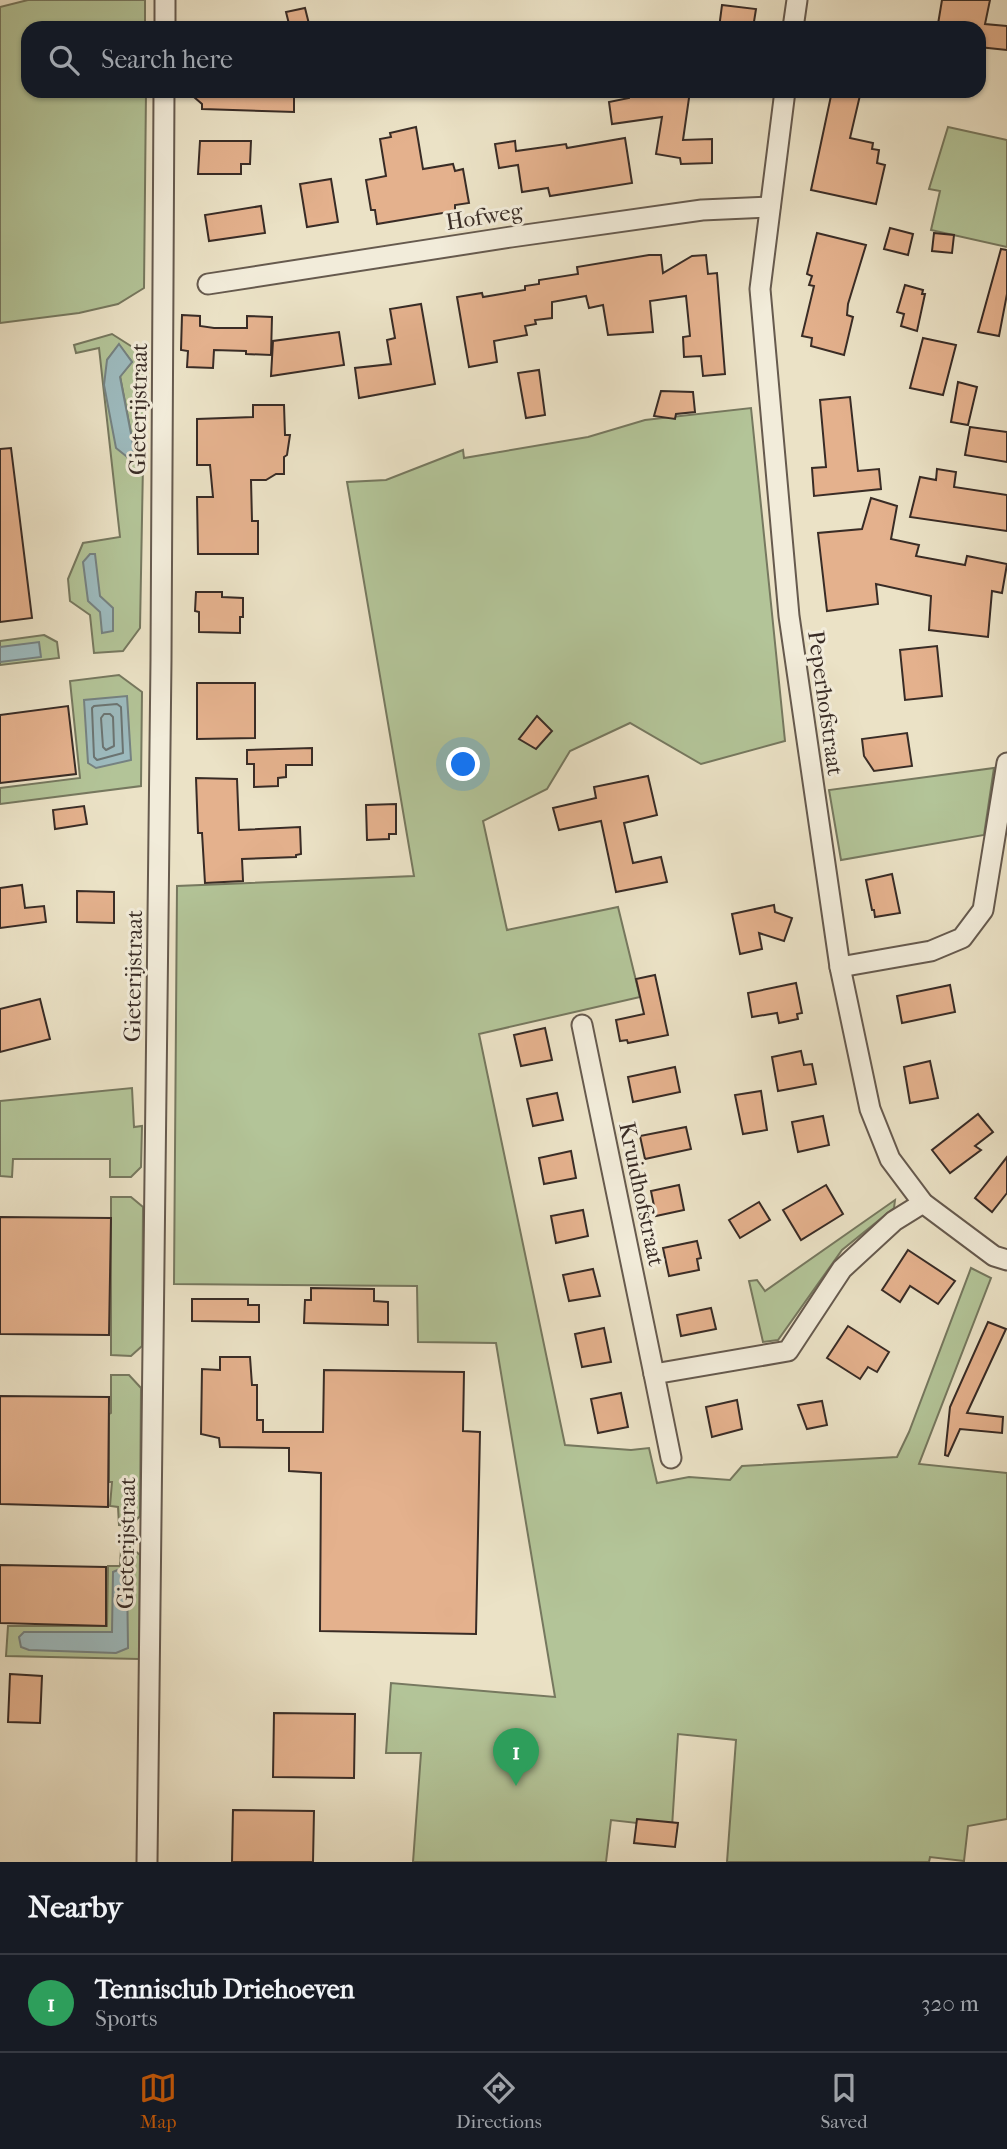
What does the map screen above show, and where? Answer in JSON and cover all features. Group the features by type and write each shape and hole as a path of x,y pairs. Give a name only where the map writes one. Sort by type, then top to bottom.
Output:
{"street":[{"path":"165,0 165,21"},
{"path":"794,21 797,0"},
{"name":"Gieterijstraat","path":"147,1862 164,98"},
{"name":"Peperhofstraat","path":"784,98 760,289 789,616 839,967 870,1109 890,1159 923,1203 994,1256 1007,1260"},
{"name":"Hofweg","path":"208,284 702,210 770,207"},
{"path":"839,967 931,951 962,938 983,910 1007,763"},
{"name":"Kruidhofstraat","path":"582,1025 671,1458"},
{"path":"654,1374 788,1351 842,1269 894,1221 923,1203"}],"green space":[{"path":"28,0 145,0 145,21 21,21 21,98 146,98 144,288 118,304 79,313 0,323 0,7"},
{"path":"948,127 1007,140 1007,247 931,230 940,191 929,189"},
{"path":"112,334 145,355 140,628 123,651 94,653 90,615 70,601 68,579 83,543 120,537 99,348 76,353 74,345","holes":["119,345 132,362 120,376 134,449 107,360"]},
{"path":"751,408 785,741 701,764 630,723 570,751 547,789 483,821 507,930 618,907 640,997 479,1034 565,1445 631,1450 649,1448 657,1483 689,1477 730,1480 742,1466 897,1457 971,1268 991,1278 919,1464 1007,1473 1007,1819 968,1826 964,1861 930,1857 929,1862 727,1862 736,1740 678,1734 672,1827 611,1820 606,1862 413,1862 421,1753 386,1753 391,1683 555,1697 496,1343 418,1342 417,1286 174,1284 177,886 414,876 347,482 386,480 463,450 464,458 588,437 645,420"},
{"path":"44,635 57,642 59,658 0,665 0,641"},
{"path":"119,675 142,692 141,786 0,804 0,788 80,778 70,681"},
{"path":"994,768 984,835 841,860 829,790"},
{"path":"132,1088 134,1127 142,1126 141,1167 131,1177 110,1177 110,1159 13,1159 12,1177 0,1176 0,1101"},
{"path":"111,1197 131,1197 143,1207 142,1346 131,1356 111,1355"},
{"path":"895,1200 894,1208 842,1250 778,1340 763,1342 749,1281 757,1280 765,1291"},
{"path":"111,1375 129,1375 141,1388 140,1516 131,1526 119,1525 118,1507 110,1506"},
{"path":"127,1544 140,1555 139,1659 6,1656 8,1626 107,1626 108,1566 120,1566 121,1549"}],"water":[{"path":"119,344 132,362 120,377 134,449 131,460 116,448 104,385 107,360"},
{"path":"90,554 95,554 100,596 113,608 113,631 102,633 100,612 88,601 83,562"},
{"path":"39,642 41,657 0,662 0,647"},
{"path":"127,696 131,760 96,768 88,763 84,700"},
{"path":"120,1569 127,1574 128,1648 116,1653 29,1650 21,1647 19,1637 24,1632 112,1632 113,1572"}],"building":[{"path":"942,0 990,0 986,21 938,21"},
{"path":"722,5 756,9 754,21 720,21"},
{"path":"305,8 308,21 288,21 286,12"},
{"path":"986,24 1007,26 1007,50 986,48"},
{"path":"195,98 294,98 294,112 202,109 202,104"},
{"path":"629,98 689,98 683,140 712,139 712,163 681,164 680,158 656,154 662,117 612,124 609,102"},
{"path":"831,98 859,98 850,138 873,143 872,149 879,150 877,163 885,165 876,204 811,190"},
{"path":"416,127 423,169 453,164 455,171 463,169 469,203 455,205 455,211 377,224 375,210 371,210 366,180 386,176 380,139 391,137 390,133"},
{"path":"625,138 632,183 550,196 548,188 522,192 518,165 499,168 495,144 515,141 516,151 566,144 567,148"},
{"path":"200,141 251,141 250,164 241,164 241,174 198,174"},
{"path":"331,179 338,222 307,227 300,184"},
{"path":"261,206 265,233 209,241 205,215"},
{"path":"890,228 913,234 908,255 884,249"},
{"path":"817,233 866,245 848,304 847,315 853,317 844,355 811,346 812,338 802,336 814,286 809,285 812,276 807,274"},
{"path":"934,233 954,235 952,253 932,251"},
{"path":"1001,249 1007,250 1007,294 999,336 978,332"},
{"path":"661,255 663,273 692,256 706,255 708,274 717,273 725,374 703,376 701,356 684,357 683,337 690,336 686,296 650,301 653,332 608,335 603,305 589,308 586,296 552,302 552,318 535,320 536,324 525,326 527,335 494,341 497,362 469,367 457,297 482,293 483,297 525,290 525,286 539,284 539,280 578,274 577,267"},
{"path":"905,285 923,290 922,294 925,294 917,331 901,326 904,314 897,312"},
{"path":"421,304 435,384 359,398 355,368 391,364 387,340 395,338 390,309"},
{"path":"182,315 200,316 200,326 214,328 247,328 247,316 272,317 271,355 214,350 213,368 187,367 188,351 181,350"},
{"path":"339,332 344,365 271,376 273,341"},
{"path":"923,338 956,345 943,395 910,388"},
{"path":"539,370 545,415 526,418 518,373"},
{"path":"958,382 977,387 968,425 951,422"},
{"path":"661,391 693,392 695,412 676,414 675,419 654,416"},
{"path":"850,397 858,471 879,469 881,489 814,496 812,468 826,467 820,400"},
{"path":"253,405 284,405 285,435 290,435 287,455 284,457 284,474 276,474 266,480 251,480 252,521 258,521 258,554 198,554 197,497 213,497 210,465 197,465 197,419 253,417"},
{"path":"970,427 1007,432 1007,462 965,455"},
{"path":"11,448 32,618 0,622 0,449"},
{"path":"937,469 956,472 954,487 1007,495 1007,531 910,517 920,477 936,480"},
{"path":"871,498 897,506 891,539 919,545 916,556 965,565 967,556 1007,564 1002,593 992,591 988,637 929,630 931,596 876,584 878,604 827,611 818,533 862,529"},
{"path":"196,592 222,592 222,597 243,598 240,633 199,632 199,612 195,611"},
{"path":"937,646 942,696 905,700 900,650"},
{"path":"197,683 255,683 255,738 197,739"},
{"path":"68,706 76,774 0,783 0,715"},
{"path":"537,716 552,731 536,749 519,739"},
{"path":"907,733 912,766 874,771 864,756 862,739"},
{"path":"312,748 312,765 286,765 286,777 278,778 278,786 254,787 254,764 247,764 247,750"},
{"path":"648,776 657,815 624,823 633,863 661,857 667,882 616,892 601,821 559,830 553,808 596,798 594,787"},
{"path":"196,778 237,779 239,830 300,827 301,854 296,857 242,859 243,881 205,883 202,833 198,833"},
{"path":"396,804 396,834 389,834 389,839 367,840 366,805"},
{"path":"84,806 87,824 55,829 53,810"},
{"path":"892,874 900,913 875,917 866,880"},
{"path":"22,885 25,908 44,906 46,922 0,928 0,888"},
{"path":"77,891 114,892 114,923 77,922"},
{"path":"774,905 775,912 792,918 784,941 759,933 762,949 740,954 732,914"},
{"path":"655,975 668,1035 628,1043 627,1040 620,1041 616,1020 644,1014 636,979"},
{"path":"796,983 802,1013 797,1014 798,1019 779,1023 777,1013 752,1017 748,993"},
{"path":"950,985 955,1012 902,1023 897,996"},
{"path":"40,999 50,1039 0,1052 0,1009"},
{"path":"545,1028 552,1060 521,1066 514,1035"},
{"path":"801,1051 804,1065 812,1064 816,1084 778,1091 772,1057"},
{"path":"930,1061 938,1098 910,1103 904,1067"},
{"path":"675,1067 680,1092 633,1102 628,1077"},
{"path":"761,1091 767,1130 743,1134 735,1095"},
{"path":"557,1093 563,1120 533,1126 527,1099"},
{"path":"978,1114 993,1132 975,1146 981,1150 950,1173 932,1150"},
{"path":"823,1116 829,1145 798,1152 792,1122"},
{"path":"686,1127 691,1149 645,1159 640,1136"},
{"path":"571,1151 576,1178 544,1184 539,1158"},
{"path":"1007,1157 1007,1193 992,1212 975,1198"},
{"path":"679,1185 684,1210 656,1216 651,1191"},
{"path":"826,1185 843,1214 801,1240 783,1210"},
{"path":"759,1202 770,1220 740,1238 729,1220"},
{"path":"583,1210 588,1236 556,1243 551,1216"},
{"path":"0,1217 111,1218 109,1335 0,1334"},
{"path":"697,1241 701,1258 697,1259 699,1270 669,1276 663,1248"},
{"path":"908,1250 955,1281 938,1304 910,1286 900,1302 882,1290"},
{"path":"593,1269 600,1296 569,1301 563,1275"},
{"path":"311,1288 374,1289 374,1301 388,1302 388,1325 304,1323 305,1300 311,1300"},
{"path":"192,1299 248,1299 248,1305 259,1305 259,1322 192,1321"},
{"path":"711,1308 716,1329 681,1336 677,1315"},
{"path":"988,1322 1006,1329 967,1413 1003,1417 1002,1433 960,1429 948,1456 945,1455 950,1407"},
{"path":"848,1326 889,1352 877,1372 868,1367 860,1379 827,1358"},
{"path":"604,1328 611,1362 582,1367 575,1334"},
{"path":"220,1357 250,1357 252,1385 257,1385 257,1420 263,1420 263,1432 323,1432 324,1370 464,1372 463,1431 480,1432 476,1634 320,1631 321,1473 289,1471 289,1448 220,1447 219,1438 201,1434 202,1369 220,1370"},
{"path":"621,1393 628,1427 598,1433 591,1399"},
{"path":"0,1396 109,1397 108,1507 0,1504"},
{"path":"737,1400 742,1429 712,1437 706,1407"},
{"path":"822,1401 827,1425 807,1429 798,1405"},
{"path":"0,1565 106,1567 106,1626 0,1623"},
{"path":"10,1674 42,1676 40,1723 8,1722"},
{"path":"274,1713 355,1714 354,1778 273,1777"},
{"path":"233,1810 314,1811 313,1862 232,1862"},
{"path":"637,1819 678,1823 675,1847 634,1843"}],"place":[{"name":"Tennisclub Driehoeven","path":"516,1786"}]}
